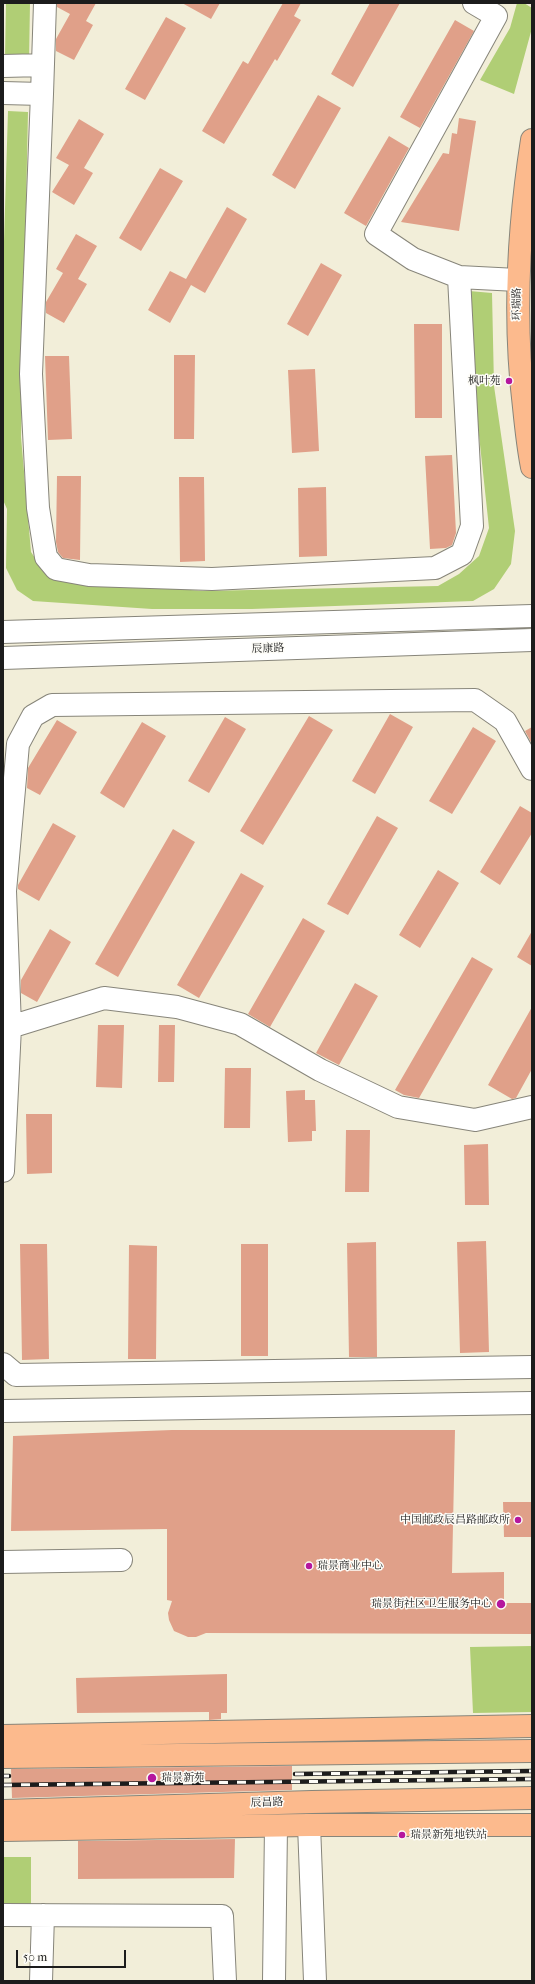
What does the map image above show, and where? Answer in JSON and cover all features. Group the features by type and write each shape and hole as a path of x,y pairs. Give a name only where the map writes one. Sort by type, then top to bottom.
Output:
{"main road":[{"name":"环瑞路","path":"532,140 521,218 518,280 518,334 521,383 532,467"},
{"path":"3,1736 532,1726"},
{"path":"3,1757 532,1751"},
{"name":"辰昌路","path":"4,1815 312,1802 532,1798"},
{"path":"4,1815 276,1826 309,1824 532,1825"}],"street":[{"path":"45,3 31,374 38,508 46,557 56,569 88,575 212,579 435,568 462,554 472,526 459,277"},
{"path":"474,3 496,16 376,234 414,259 459,277 518,280"},
{"path":"3,66 43,66"},
{"path":"3,93 42,94"},
{"path":"3,632 532,616"},
{"name":"辰康路","path":"3,658 532,640"},
{"path":"3,1172 7,1027 5,891 18,744 33,716 52,705 475,700 505,721 532,769"},
{"path":"7,1027 104,998 178,1007 240,1024 320,1070 398,1107 475,1120 532,1107"},
{"path":"3,1364 16,1375 532,1367"},
{"path":"3,1411 532,1403"},
{"path":"3,1562 121,1560"},
{"path":"309,1824 315,1981"},
{"path":"274,1981 276,1826"},
{"path":"3,1915 222,1916 225,1981"},
{"path":"41,1981 43,1915"}],"green space":[{"path":"6,3 30,3 29,62 5,57"},
{"path":"517,3 524,3 532,8 532,28 514,94 480,80 510,28"},
{"path":"8,111 28,112 21,437 31,552 43,570 68,580 203,591 438,586 459,574 479,556 489,528 470,352 469,291 492,293 494,386 515,531 511,564 494,589 473,601 252,609 152,609 33,601 17,590 6,568 7,509 3,500 3,274"},
{"path":"532,1646 532,1712 473,1713 470,1647"},
{"path":"3,1857 31,1857 31,1908 3,1908"}],"building":[{"path":"57,3 96,3 86,21 93,25 74,60 56,51 56,39 70,14 57,7"},
{"path":"182,3 220,3 211,19"},
{"path":"283,3 301,3 294,16 301,20 277,61 275,59 224,144 202,131 243,61 248,64"},
{"path":"370,3 400,3 353,87 331,74"},
{"path":"166,17 186,28 145,100 125,89"},
{"path":"455,20 474,31 420,128 400,117"},
{"path":"318,95 341,108 295,189 272,175"},
{"path":"459,118 476,121 459,231 401,222 443,153 449,154 452,133 457,134"},
{"path":"79,119 104,134 84,168 93,173 74,205 52,192 69,165 56,158"},
{"path":"389,136 409,148 366,226 344,213"},
{"path":"160,168 183,181 141,251 119,238"},
{"path":"227,207 247,219 205,293 191,285 170,323 148,310 170,271 186,279"},
{"path":"76,234 97,246 78,279 87,284 64,323 46,313 46,302 63,273 56,269"},
{"path":"321,263 342,275 308,336 287,324"},
{"path":"414,324 442,324 442,418 415,418"},
{"path":"174,355 195,355 194,439 174,439"},
{"path":"45,356 69,356 72,439 48,440"},
{"path":"315,369 319,451 292,453 288,370"},
{"path":"452,455 456,533 452,545 446,548 430,549 425,456"},
{"path":"57,476 81,476 80,560 63,558 58,552 56,542"},
{"path":"179,477 204,477 205,561 180,562"},
{"path":"326,487 327,556 299,557 298,488"},
{"path":"390,714 413,727 375,794 352,781"},
{"path":"309,716 333,730 263,845 240,831"},
{"path":"225,717 246,729 209,793 188,781"},
{"path":"57,720 77,732 40,795 27,788 28,768"},
{"path":"142,722 166,736 124,808 100,793"},
{"path":"473,727 496,741 452,814 429,801"},
{"path":"532,727 532,744 525,731"},
{"path":"520,806 532,813 532,833 500,885 480,872"},
{"path":"377,816 398,828 348,915 327,904"},
{"path":"53,823 76,836 39,901 18,889 18,885"},
{"path":"173,829 195,842 118,977 95,964"},
{"path":"438,870 459,883 420,948 399,935"},
{"path":"241,873 264,886 199,998 177,985"},
{"path":"303,918 325,931 270,1027 248,1014"},
{"path":"50,929 71,942 37,1002 21,993 21,980"},
{"path":"532,931 532,966 517,957"},
{"path":"472,957 493,969 419,1098 404,1095 395,1090"},
{"path":"355,983 378,996 339,1065 316,1053"},
{"path":"532,1007 532,1069 516,1098 512,1099 488,1085"},
{"path":"98,1025 124,1025 122,1088 96,1087"},
{"path":"159,1025 175,1025 174,1082 158,1082"},
{"path":"225,1068 251,1068 250,1128 224,1128"},
{"path":"305,1090 305,1100 315,1100 316,1131 312,1131 312,1141 288,1142 286,1091"},
{"path":"26,1114 52,1114 52,1173 27,1174"},
{"path":"346,1130 370,1130 369,1192 345,1192"},
{"path":"488,1144 489,1205 465,1205 464,1145"},
{"path":"486,1241 489,1352 460,1353 457,1242"},
{"path":"376,1242 377,1357 349,1357 347,1243"},
{"path":"20,1244 47,1244 49,1359 22,1360"},
{"path":"241,1244 268,1244 268,1356 241,1356"},
{"path":"129,1245 157,1246 156,1359 128,1359"},
{"name":"瑞景商业中心","path":"172,1430 455,1430 452,1573 504,1572 504,1603 532,1603 532,1634 206,1633 196,1637 188,1637 174,1631 169,1620 168,1613 172,1601 167,1600 167,1529 11,1531 13,1436"},
{"name":"中国邮政辰昌路邮政所","path":"503,1502 532,1502 532,1537 504,1537"},
{"path":"227,1674 227,1713 221,1713 221,1719 209,1720 209,1712 77,1713 76,1678"},
{"path":"292,1766 292,1790 12,1798 11,1769"},
{"path":"235,1839 234,1878 78,1879 78,1841"}],"railway":[{"path":"295,1774 532,1771"},
{"path":"3,1776 9,1776"},
{"path":"3,1785 532,1779"}],"place":[{"name":"枫叶苑","path":"509,381"},
{"name":"中国邮政辰昌路邮政所","path":"518,1520"},
{"name":"瑞景商业中心","path":"309,1566"},
{"name":"瑞景街社区卫生服务中心","path":"501,1604"},
{"name":"瑞景新苑","path":"152,1778"},
{"name":"瑞景新苑地铁站","path":"402,1835"}]}
